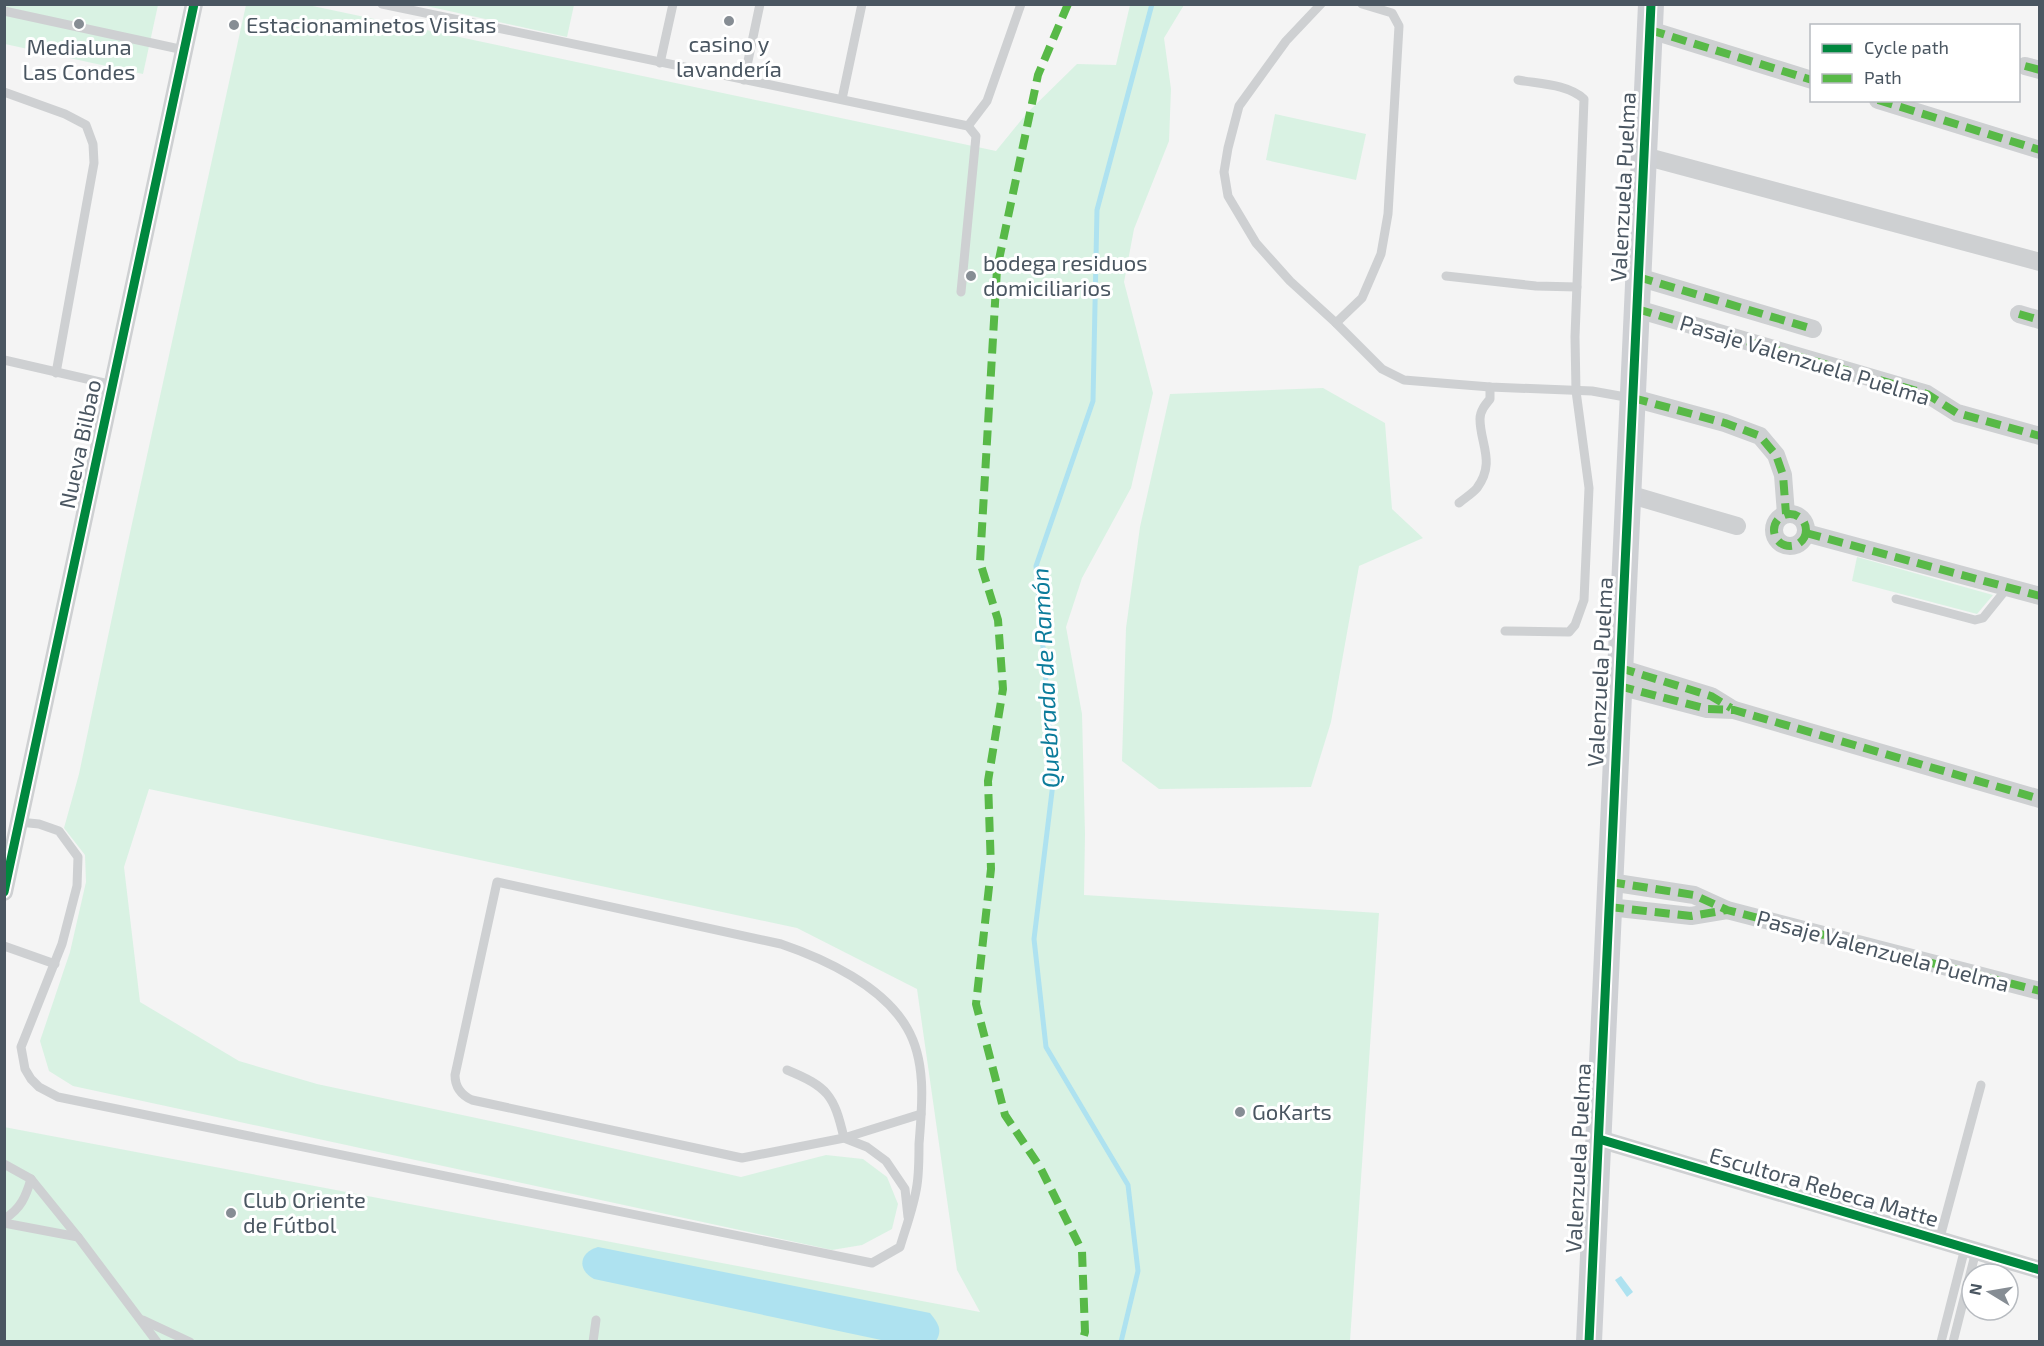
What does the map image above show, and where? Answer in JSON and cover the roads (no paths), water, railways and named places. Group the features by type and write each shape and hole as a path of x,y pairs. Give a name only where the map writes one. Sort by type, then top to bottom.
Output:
{"street":[{"name":"Nueva Bilbao","path":"4,891 194,4"},
{"name":"Valenzuela Puelma","path":"1589,1341 1651,4"},
{"path":"1650,30 1810,79"},
{"path":"1884,102 2040,150"},
{"path":"1644,156 2040,262"},
{"name":"Pasaje Valenzuela Puelma","path":"1638,277 1813,329"},
{"name":"Pasaje Valenzuela Puelma","path":"1637,309 1927,394 1957,413 2040,436"},
{"path":"2019,314 2040,320"},
{"path":"1633,398 1725,423 1760,436 1776,454 1783,475 1786,514"},
{"path":"1628,494 1737,526"},
{"path":"1786,514 1792,514 1804,522 1806,533 1796,545 1780,543 1774,533 1774,526 1786,514"},
{"path":"1806,533 2040,596"},
{"path":"1620,677 1707,709 1734,710 2040,799"},
{"name":"Pasaje Valenzuela Puelma","path":"1610,882 1694,895 1727,910 2040,991"},
{"name":"Pasaje Valenzuela Puelma","path":"1609,907 1691,916 1727,910"},
{"name":"Escultora Rebeca Matte","path":"1599,1139 2040,1270"}],"lane":[{"path":"382,4 968,126 976,136 961,292"},
{"path":"660,63 673,4"},
{"path":"744,80 760,4"},
{"path":"842,99 862,4"},
{"path":"968,126 987,101 1021,4"},
{"path":"1321,4 1286,41 1239,106 1224,172 1228,196 1256,243 1290,281 1336,322 1382,369 1404,380 1592,392 1633,398"},
{"path":"1336,322 1362,298 1381,254 1388,214 1399,26 1392,13 1362,4"},
{"path":"4,11 184,50"},
{"path":"1504,631 1569,632 1575,625 1584,600 1589,488 1576,391 1577,287 1584,99 1576,92 1562,87 1518,80"},
{"path":"4,92 64,114 86,125 93,144 94,163 56,373"},
{"path":"1446,276 1536,286 1577,287"},
{"path":"4,360 113,385"},
{"path":"1459,503 1477,488 1485,472 1487,458 1480,419 1482,408 1490,399 1490,387"},
{"path":"1896,599 1975,620 1983,618 2008,587"},
{"path":"19,822 39,824 59,831 78,857 77,886 55,964 21,1047 25,1069 31,1079 48,1093 58,1097 872,1263 900,1247 917,1186 921,1114 921,1082 917,1050 908,1029 896,1012 875,993 837,968 809,954 781,944 497,882 455,1075 457,1087 466,1097 742,1158 844,1138 921,1114"},
{"path":"4,946 55,964"},
{"path":"787,1070 818,1086 828,1095 837,1110 844,1138"},
{"path":"1939,1241 1981,1085"},
{"path":"844,1138 867,1147 886,1161 905,1189 908,1217"},
{"path":"4,1164 31,1179 157,1341"},
{"path":"4,1219 14,1213 26,1198 31,1179"},
{"path":"4,1223 78,1237"},
{"path":"1941,1341 1971,1250"},
{"path":"1953,1341 1971,1250"},
{"path":"141,1318 190,1341"},
{"path":"593,1341 596,1320"}],"water":[{"path":"598,1247 930,1313 937,1323 939,1333 936,1341 886,1341 594,1279 584,1270 582,1261 587,1253"},
{"path":"1621,1276 1633,1292 1627,1297 1615,1280"}],"waterway":[{"name":"Quebrada de Ramón","path":"1121,1342 1138,1271 1128,1185 1046,1047 1034,939 1054,775 1036,566 1093,401 1097,210 1152,4"}],"place":[{"name":"casino y lavandería","path":"729,21"},
{"name":"Medialuna Las Condes","path":"79,24"},
{"name":"Estacionaminetos Visitas","path":"234,25"},
{"name":"bodega residuos domiciliarios","path":"971,276"},
{"name":"GoKarts","path":"1240,1112"},
{"name":"Club Oriente de Fútbol","path":"231,1213"}]}
